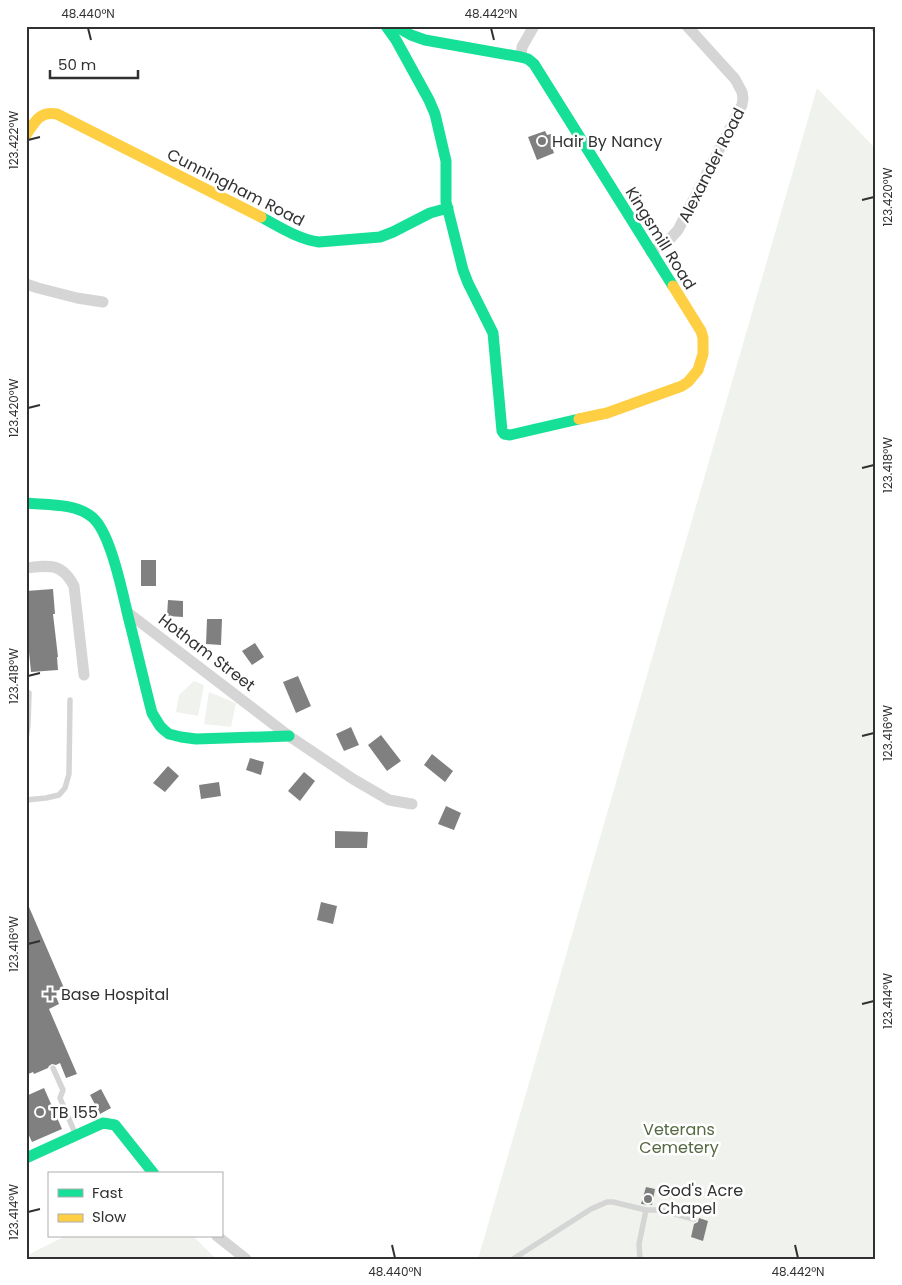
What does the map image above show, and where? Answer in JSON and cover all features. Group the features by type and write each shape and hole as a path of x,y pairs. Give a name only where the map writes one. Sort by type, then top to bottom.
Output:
{"street":[{"path":"386,26 398,33 425,40 521,57 522,47 534,26"},
{"name":"Alexander Road","path":"651,252 668,241 678,230 742,105 742,92 735,79 687,26"},
{"path":"398,33 435,114 446,161 448,208"},
{"name":"Kingsmill Road","path":"448,208 465,277 493,333 500,428 504,434 510,435 618,410 682,386 695,376 704,349 703,337 534,64 528,59 521,57"},
{"name":"Cunningham Road","path":"26,135 41,115 52,112 298,236 312,241 327,242 380,237 430,213 448,208"},
{"path":"26,284 69,296 103,302"},
{"path":"26,503 66,507 84,511 96,519 106,537 114,560 152,713 164,731 181,738 196,739 289,736"},
{"path":"26,568 42,566 59,568 72,581 84,675"},
{"name":"Hotham Street","path":"127,612 289,736 353,779 389,800 412,804"},
{"path":"27,1154 103,1123 115,1125 152,1172"},
{"path":"220,1238 246,1259"}],"lane":[{"path":"26,738 29,693"},
{"path":"26,800 59,795 65,788 69,774 70,700"},
{"path":"53,1068 63,1090 60,1098 76,1135"},
{"path":"513,1259 601,1204 613,1202 646,1210 659,1210 694,1219"},
{"path":"640,1259 639,1244 646,1210"}],"green space":[{"name":"Veterans Cemetery","path":"817,88 876,149 876,1259 478,1259"},
{"path":"194,681 204,685 198,716 176,712 179,695"},
{"path":"209,692 236,703 231,727 204,724"},
{"path":"61,1238 195,1238 216,1259 26,1259 26,1256"}],"building":[{"name":"Hair By Nancy","path":"545,131 547,135 551,134 556,146 552,147 554,153 537,160 528,137"},
{"path":"141,560 156,560 156,586 141,586"},
{"path":"53,589 55,614 53,614 58,670 31,672 29,652 26,653 26,636 28,636 26,591"},
{"path":"168,600 183,601 183,617 167,616"},
{"path":"207,619 222,619 221,645 206,644"},
{"path":"255,643 264,657 252,665 242,651"},
{"path":"298,676 311,706 296,713 283,682"},
{"path":"351,727 359,745 344,751 336,734"},
{"path":"381,735 401,761 387,771 368,745"},
{"path":"432,754 453,771 445,782 424,765"},
{"path":"250,758 264,762 261,775 246,770"},
{"path":"168,766 179,776 165,792 153,783"},
{"path":"304,772 315,781 300,801 288,791"},
{"path":"219,782 221,796 201,799 199,785"},
{"path":"446,806 461,813 454,830 438,824"},
{"path":"335,831 368,832 367,848 335,848"},
{"path":"26,900 64,988 54,992 59,1004 49,1009 77,1074 66,1078 60,1063 52,1064 48,1068 34,1074 33,1072 26,1075"},
{"path":"321,902 337,906 333,924 317,920"},
{"name":"TB 155","path":"44,1088 62,1129 32,1142 26,1129 26,1096"},
{"path":"101,1089 111,1108 100,1114 90,1095"},
{"name":"God's Acre Chapel","path":"646,1187 655,1189 652,1205 641,1204"},
{"path":"699,1218 708,1221 703,1241 691,1237 694,1224 698,1222"}],"traffic: fast":[{"path":"386,26 396,40 435,114 446,161 446,202 463,270 493,333 502,431 504,434 510,435 579,419"},
{"path":"395,26 425,40 521,57 528,59 534,64 673,286"},
{"path":"261,217 282,229 319,242 380,237 430,213 448,208"},
{"path":"26,503 77,509 92,517 99,525 105,536 120,581 152,713 164,730 169,734 196,739 289,736"},
{"path":"26,1158 103,1123 115,1125 152,1172"}],"traffic: slow":[{"path":"26,135 38,118 46,114 57,114 261,217"},
{"path":"579,419 607,413 682,386 698,370 703,354 701,331 673,286"}],"place":[{"name":"Hair By Nancy","path":"542,141"},
{"name":"Base Hospital","path":"50,994"},
{"name":"TB 155","path":"40,1112"},
{"name":"God's Acre Chapel","path":"648,1199"}]}
